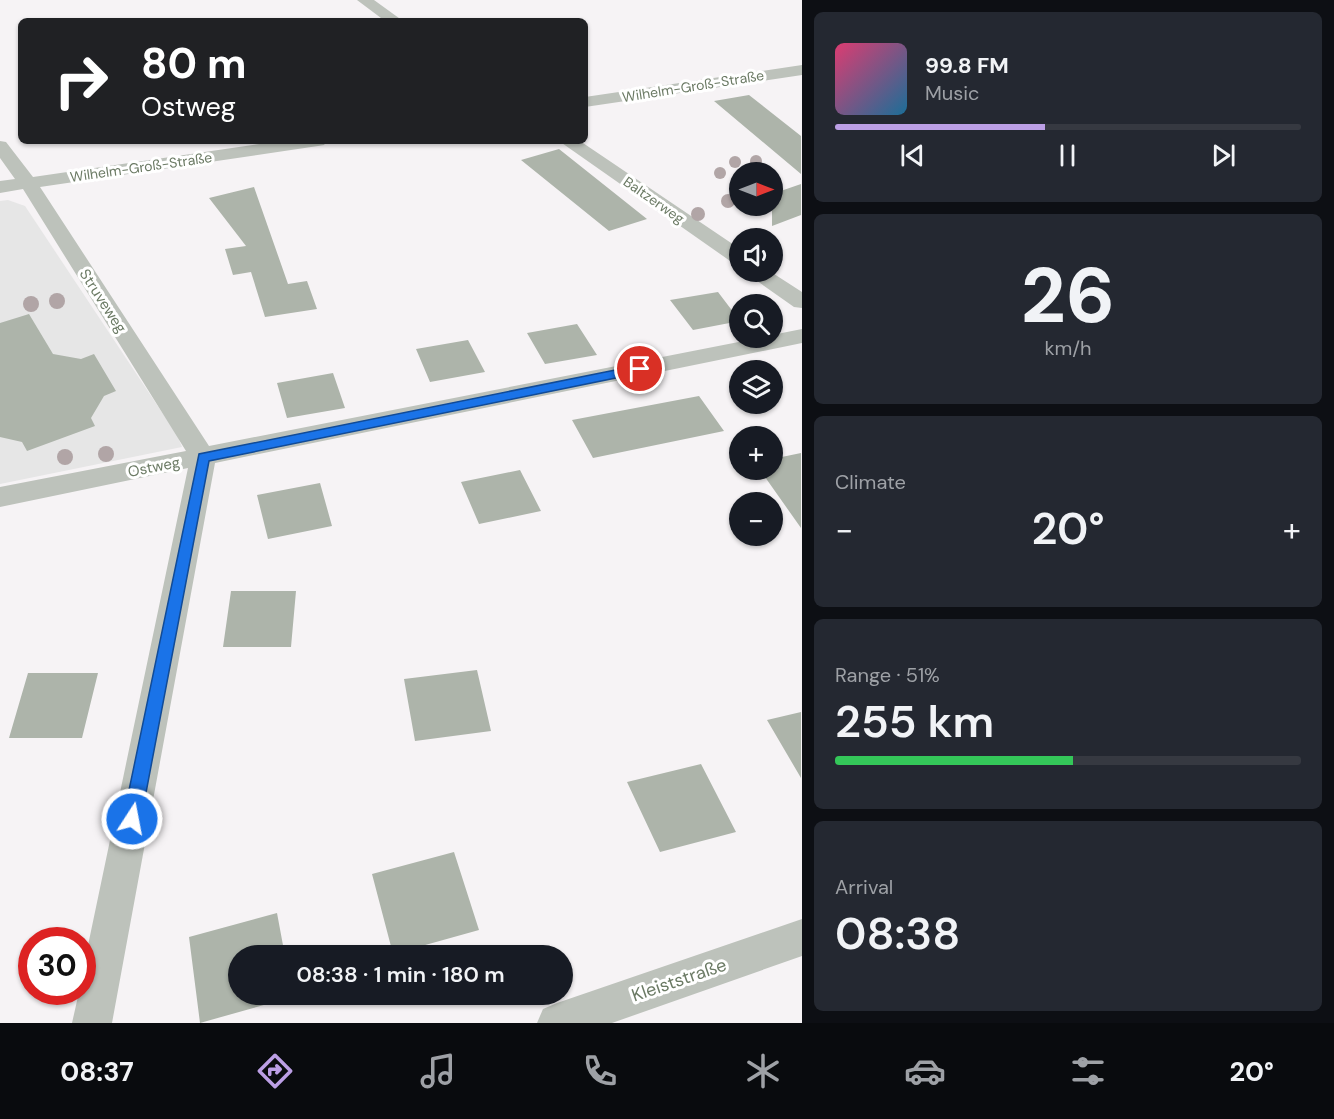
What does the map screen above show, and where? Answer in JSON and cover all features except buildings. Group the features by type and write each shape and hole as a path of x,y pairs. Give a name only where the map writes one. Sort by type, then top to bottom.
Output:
{"street":[{"path":"364,0 391,18"},
{"name":"Wilhelm-Groß-Straße","path":"588,102 801,70"},
{"name":"Wilhelm-Groß-Straße","path":"0,187 297,144"},
{"name":"Baltzerweg","path":"572,144 729,251"},
{"name":"Struveweg","path":"0,146 28,183 203,457"},
{"path":"772,282 801,302"},
{"name":"Ostweg","path":"0,497 801,336"},
{"path":"92,1023 203,457"},
{"name":"Kleiststraße","path":"557,1023 801,937"}],"shaded area":[{"path":"8,200 25,206 177,435 182,447 0,484 0,201"}],"route":[{"path":"132,819 203,457 640,369"}]}
